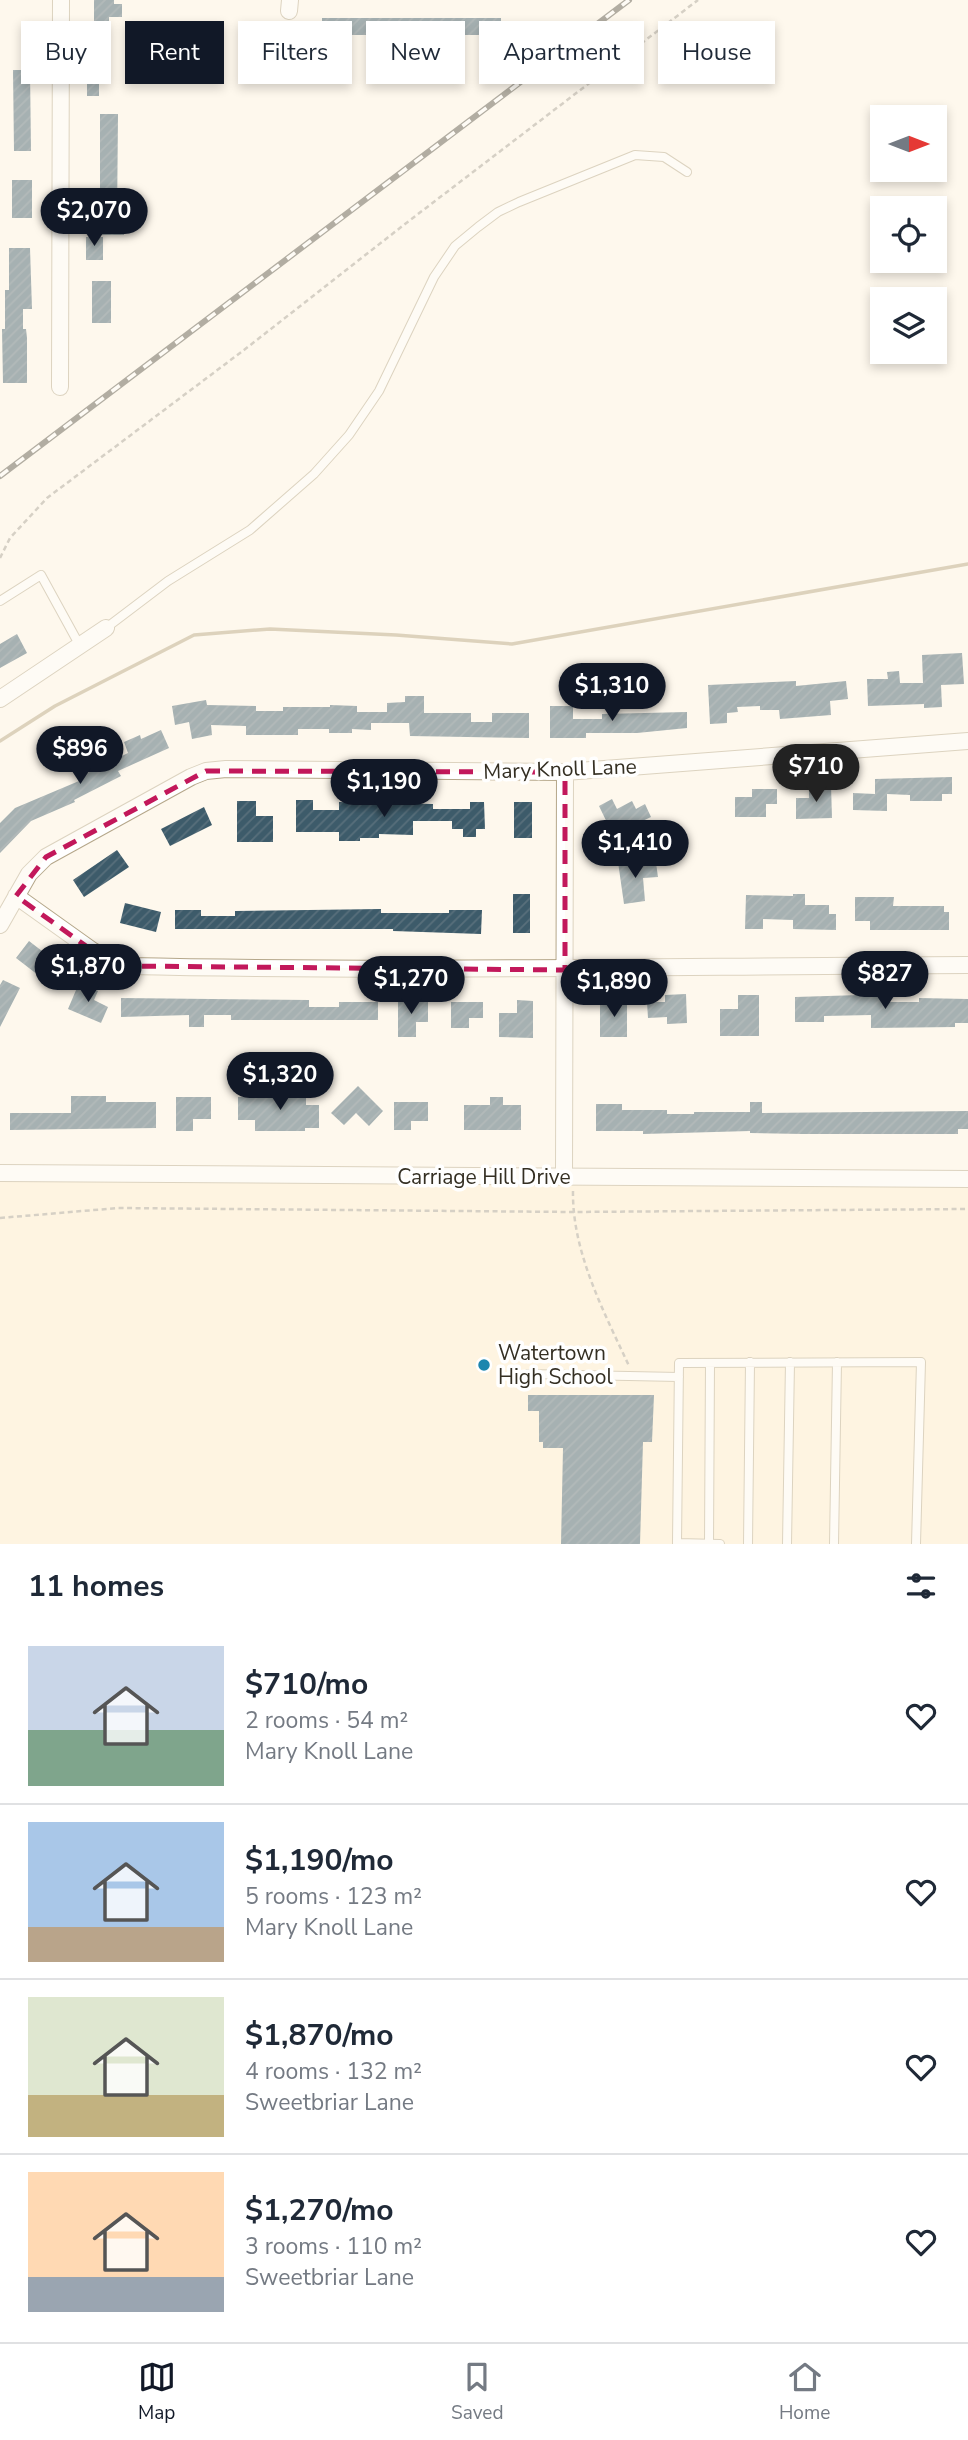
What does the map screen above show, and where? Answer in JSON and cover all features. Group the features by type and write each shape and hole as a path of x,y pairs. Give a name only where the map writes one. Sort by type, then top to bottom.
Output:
{"street":[{"path":"60,387 61,0"},
{"path":"0,699 106,628"},
{"name":"Mary Knoll Lane","path":"0,925 29,874 46,857 206,771 565,772 968,741"},
{"path":"565,772 569,1177"},
{"path":"16,896 93,951 128,966 565,970 690,966 968,965"},
{"name":"Carriage Hill Drive","path":"0,1173 968,1179"}],"lane":[{"path":"106,628 167,581 250,530 314,474 349,435 379,391 434,277 455,246 478,227 498,212 519,202 635,155 664,157 687,172"},
{"path":"0,601 41,575 80,646"},
{"path":"787,1544 790,1362"},
{"path":"834,1544 837,1362"},
{"path":"720,1544 677,1543 679,1363 921,1362 916,1544"},
{"path":"709,1544 710,1363"},
{"path":"748,1544 750,1363"},
{"path":"528,1374 680,1377"}],"path":[{"path":"0,558 10,538 47,498 244,350 698,0"},
{"path":"569,1177 576,1236 634,1376"},
{"path":"0,1218 118,1208 572,1212 968,1209"}],"highlighted area":[{"path":"206,771 565,772 565,970 128,966 93,951 16,896 46,857"}],"shaded area":[{"name":"Watertown High School","path":"0,1174 968,1186 968,1544 0,1544"}],"building":[{"path":"94,0 114,0 114,4 122,4 122,17 109,17 109,21 94,21"},
{"path":"322,18 501,18 501,21 479,21 479,35 465,35 465,21 366,21 366,35 352,35 352,21 322,21"},
{"path":"13,70 21,70 21,84 30,84 31,151 14,151"},
{"path":"87,84 99,84 99,96 87,96"},
{"path":"100,114 118,114 117,220 124,220 124,235 96,235 96,221 100,221"},
{"path":"12,180 32,180 32,218 12,218"},
{"path":"86,237 103,237 103,260 86,260"},
{"path":"9,248 30,248 32,309 23,309 23,329 26,329 27,338 27,383 3,383 2,329 5,329 5,290 9,290"},
{"path":"92,281 111,281 111,323 92,323"},
{"path":"17,634 27,653 0,668 0,644"},
{"path":"962,653 964,684 941,685 942,707 924,708 924,704 868,706 867,679 888,679 887,672 899,671 900,683 923,683 922,655"},
{"path":"796,681 796,686 846,681 848,699 830,701 831,715 780,719 779,710 760,710 760,706 737,707 738,712 727,713 727,723 710,724 708,685"},
{"path":"405,696 424,696 424,713 471,713 471,722 492,722 492,713 529,713 529,738 410,736 409,723 371,723 371,730 352,729 352,733 329,733 329,729 298,729 298,735 246,735 246,726 211,725 212,735 192,739 189,722 175,725 172,706 206,700 207,705 256,706 256,711 283,711 283,707 330,705 357,706 357,712 387,712 387,703 405,702"},
{"path":"550,706 573,706 573,719 602,719 602,714 687,712 687,728 637,733 586,733 586,738 550,738"},
{"path":"161,730 169,748 118,771 121,776 74,800 75,802 31,821 0,853 0,823 15,808 79,781 77,778 128,753 124,742 140,735 141,739"},
{"path":"952,777 952,794 942,794 942,801 910,801 910,795 887,794 887,811 853,810 853,793 875,794 875,779"},
{"path":"831,785 832,818 796,819 796,798 809,798 809,786"},
{"path":"752,789 777,789 777,804 766,804 766,817 735,817 735,797 752,797"},
{"path":"612,799 617,809 632,801 636,809 645,804 651,817 613,835 599,806"},
{"path":"296,800 313,800 313,810 339,810 339,802 433,804 433,809 470,809 470,802 484,802 485,829 476,829 476,837 463,837 463,829 452,829 452,821 413,821 413,835 379,834 379,838 339,841 339,832 296,832"},
{"path":"237,801 256,801 256,816 273,816 273,842 237,842"},
{"path":"514,802 532,802 532,838 514,838"},
{"path":"204,807 212,825 170,846 161,829"},
{"path":"117,850 129,867 84,897 73,880"},
{"path":"636,859 637,865 656,863 658,877 643,878 645,901 624,904 618,862"},
{"path":"513,894 530,894 530,933 513,933"},
{"path":"805,894 805,905 829,905 829,914 836,914 836,930 793,929 793,920 763,919 763,929 745,929 746,895"},
{"path":"855,897 894,897 893,906 944,906 944,912 949,912 949,930 870,930 870,921 855,921"},
{"path":"125,903 161,912 156,932 120,923"},
{"path":"381,909 381,913 482,910 481,934 393,929 175,929 175,910 201,910 201,916 235,916 235,911"},
{"path":"29,941 64,968 51,985 16,958"},
{"path":"3,980 20,988 0,1027 0,985"},
{"path":"79,983 98,991 94,1000 108,1007 101,1023 68,1009"},
{"path":"686,994 687,1023 667,1024 667,1017 648,1018 647,1002 665,1002 665,995"},
{"path":"738,995 759,995 759,1036 720,1036 720,1009 738,1009"},
{"path":"884,995 884,1002 919,1002 919,998 968,999 968,1023 955,1023 955,1027 871,1028 871,1015 824,1016 824,1022 795,1022 795,997"},
{"path":"121,998 309,1000 309,1007 339,1007 339,1002 378,1002 378,1020 231,1020 231,1015 204,1015 204,1027 189,1027 189,1015 121,1017"},
{"path":"398,1000 428,1000 428,1022 416,1022 416,1037 398,1037"},
{"path":"517,1000 533,1001 533,1038 499,1037 499,1013 517,1013"},
{"path":"600,1000 627,1000 627,1037 600,1037"},
{"path":"451,1002 483,1002 483,1018 469,1018 469,1028 451,1028"},
{"path":"358,1086 383,1111 369,1126 356,1113 344,1125 331,1113"},
{"path":"287,1089 306,1089 306,1105 319,1105 319,1128 305,1128 305,1131 255,1131 255,1120 238,1120 238,1097 287,1097"},
{"path":"71,1096 106,1096 106,1102 156,1102 156,1128 10,1130 10,1113 71,1113"},
{"path":"176,1097 211,1097 211,1119 193,1119 193,1131 176,1131"},
{"path":"490,1097 503,1097 503,1105 521,1105 521,1130 464,1130 464,1105 490,1105"},
{"path":"394,1102 428,1102 428,1121 411,1121 411,1130 394,1130"},
{"path":"750,1102 762,1102 762,1113 968,1111 968,1129 958,1129 958,1134 803,1134 750,1131 643,1134 643,1131 596,1131 596,1104 622,1104 622,1110 667,1110 667,1114 694,1114 750,1112"},
{"path":"528,1395 654,1395 652,1442 643,1442 640,1544 561,1544 563,1448 543,1448 543,1442 539,1442 539,1411 528,1411"}],"waterway":[{"path":"0,741 55,706 194,635 270,629 512,644 968,564"}],"railway":[{"path":"0,476 629,0"}],"place":[{"name":"Watertown High School","path":"484,1365"}]}
